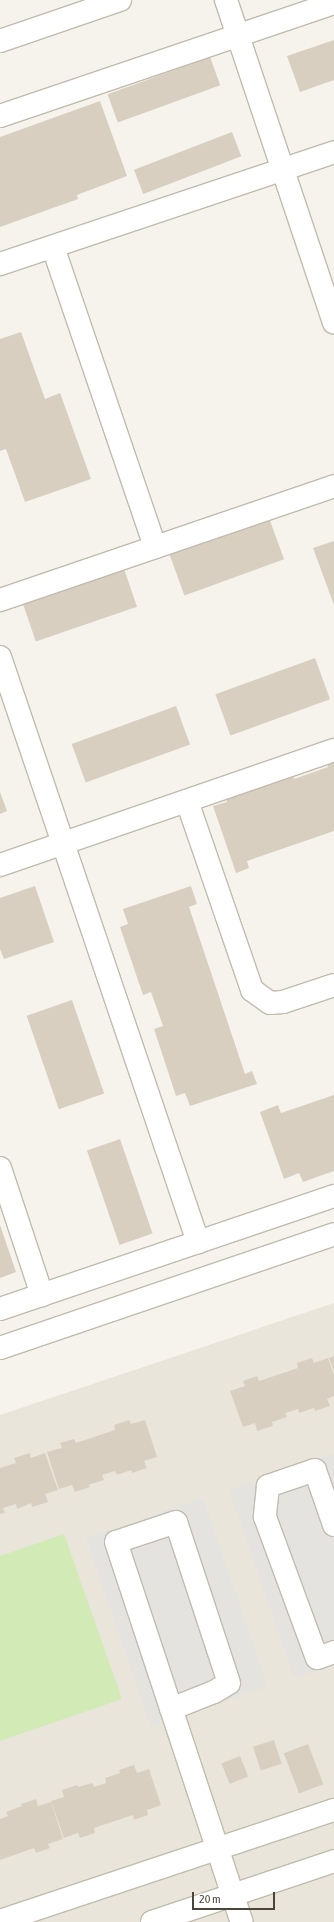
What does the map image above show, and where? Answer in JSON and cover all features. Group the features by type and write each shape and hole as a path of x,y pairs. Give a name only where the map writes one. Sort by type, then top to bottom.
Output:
{"lane":[{"path":"0,41 120,0"},
{"path":"226,0 334,322"},
{"path":"0,116 334,3"},
{"path":"0,264 334,152"},
{"path":"53,247 155,547"},
{"path":"0,600 334,486"},
{"path":"0,657 198,1242"},
{"path":"0,865 334,750"},
{"path":"187,801 252,990 270,1003 283,1002 334,985"},
{"path":"0,1168 42,1294"},
{"path":"0,1309 334,1196"},
{"path":"0,1348 334,1234"},
{"path":"334,1524 315,1470 268,1486 265,1517 317,1658 334,1652"},
{"path":"171,1709 214,1692 229,1684 176,1522 116,1542 217,1849 242,1922"},
{"path":"0,1921 334,1810"},
{"path":"152,1922 334,1861"}],"shaded area":[{"path":"334,1303 334,1922 0,1922 0,1415"},
{"path":"334,1453 334,1665 294,1678 229,1490"},
{"path":"203,1498 268,1686 151,1727 86,1538"}],"green space":[{"path":"64,1534 122,1699 0,1741 0,1556"}],"building":[{"path":"334,40 334,80 300,92 287,56"},
{"path":"210,57 220,85 118,122 108,94"},
{"path":"100,101 127,176 77,195 78,199 0,227 0,137"},
{"path":"232,132 241,156 143,194 134,170"},
{"path":"21,332 45,399 60,393 91,479 25,502 6,449 0,451 0,339"},
{"path":"269,518 284,559 184,596 169,554"},
{"path":"334,541 334,605 313,548"},
{"path":"123,566 137,607 36,641 22,601"},
{"path":"315,658 330,699 230,736 215,694"},
{"path":"176,706 190,745 86,782 72,744"},
{"path":"334,755 334,831 247,861 249,868 236,873 213,806 227,802 224,792 291,769 294,779 328,767 325,758"},
{"path":"0,792 7,811 0,814"},
{"path":"35,886 54,942 4,959 0,949 0,898"},
{"path":"191,886 197,904 189,907 245,1074 252,1071 257,1084 190,1106 185,1093 176,1096 154,1029 163,1026 151,992 143,995 120,927 128,924 123,909"},
{"path":"72,1000 104,1094 59,1109 27,1016"},
{"path":"334,1095 334,1171 303,1182 299,1173 284,1179 260,1112 278,1105 281,1113"},
{"path":"120,1139 153,1234 119,1245 87,1150"},
{"path":"0,1225 16,1272 0,1278"},
{"path":"334,1356 334,1371 329,1358"},
{"path":"312,1358 314,1363 328,1358 334,1375 334,1396 327,1399 330,1406 315,1411 314,1408 299,1413 298,1409 285,1413 287,1417 272,1422 273,1426 257,1431 255,1423 243,1427 230,1391 245,1386 243,1381 257,1376 259,1381 298,1368 297,1363"},
{"path":"129,1420 131,1424 145,1420 157,1457 144,1461 147,1468 132,1473 131,1470 117,1475 115,1471 102,1475 104,1480 88,1485 90,1487 75,1492 72,1485 59,1489 47,1452 62,1448 60,1443 74,1439 76,1443 115,1430 114,1425"},
{"path":"30,1453 31,1458 45,1453 58,1490 45,1494 48,1502 32,1507 31,1503 17,1509 16,1504 3,1508 5,1513 0,1514 0,1468 16,1463 14,1458"},
{"path":"274,1740 282,1764 261,1771 253,1747"},
{"path":"308,1744 323,1784 299,1793 284,1753"},
{"path":"240,1756 248,1776 230,1784 221,1763"},
{"path":"134,1765 137,1773 149,1769 161,1805 147,1810 148,1815 134,1820 133,1815 94,1828 95,1833 80,1838 78,1833 64,1838 51,1801 64,1797 62,1790 77,1785 78,1787 92,1783 94,1787 106,1783 105,1778 120,1773 119,1770"},
{"path":"36,1799 38,1806 51,1802 63,1839 48,1844 50,1848 36,1853 34,1848 0,1860 0,1819 8,1816 6,1812 22,1806 21,1804"}]}
